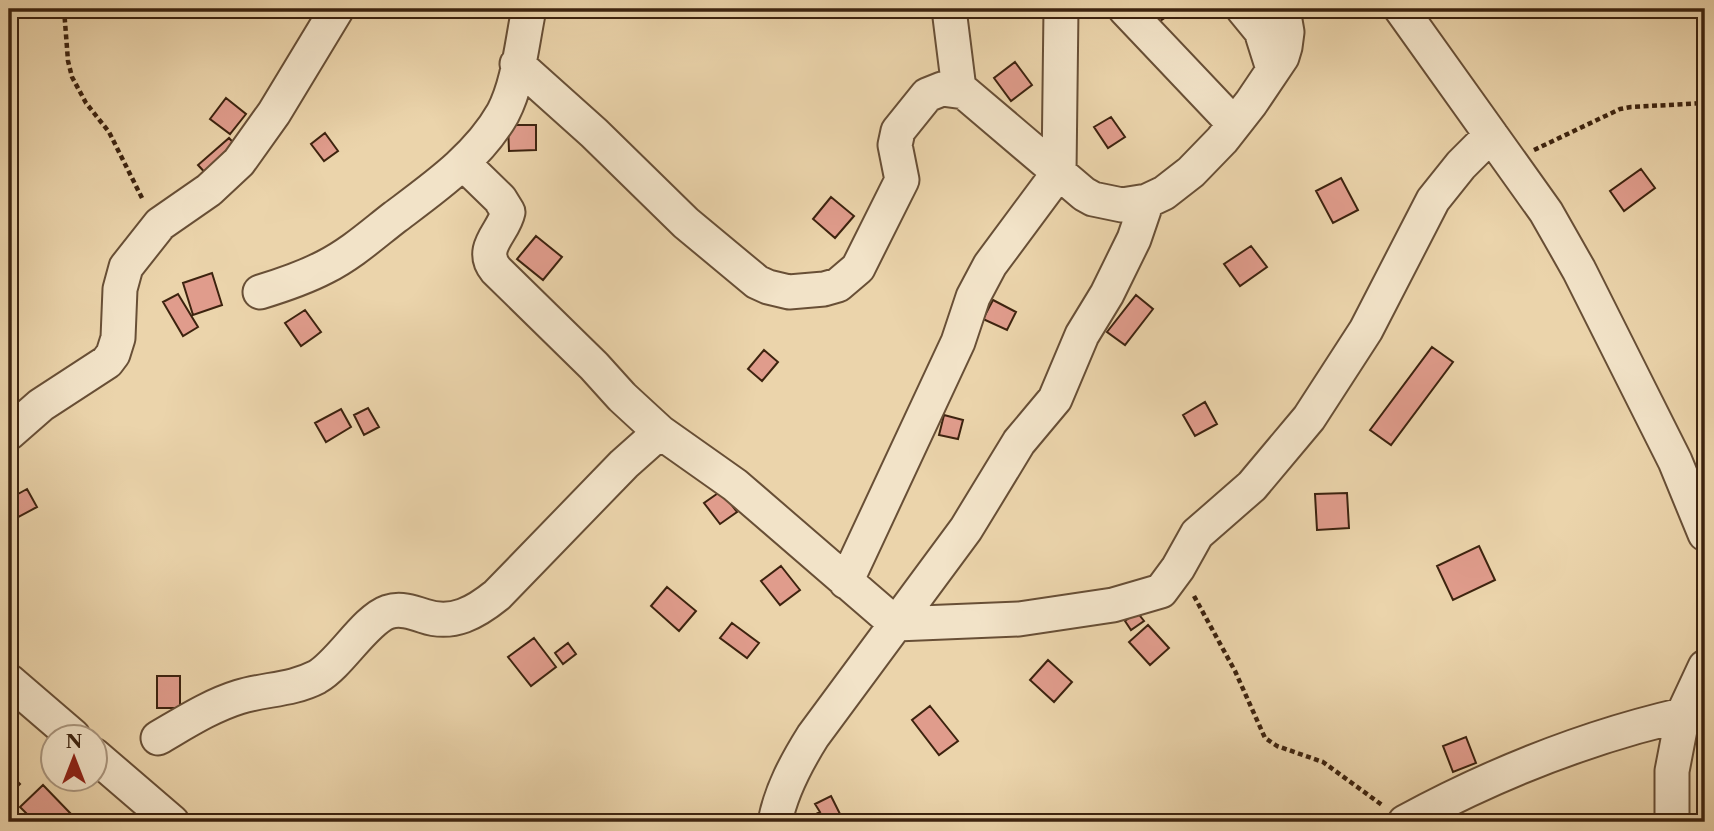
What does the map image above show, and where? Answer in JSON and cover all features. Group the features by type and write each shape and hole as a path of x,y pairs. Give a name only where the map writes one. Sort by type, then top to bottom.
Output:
{"street":[{"path":"9,433 41,405 107,362 113,354 118,338 120,289 126,267 160,224 209,190 239,162 274,113 337,9"},
{"path":"260,292 294,281 338,259 427,194 463,163 491,133 504,110 529,9"},
{"path":"949,9 959,89"},
{"path":"846,582 958,342 973,297 990,265 1059,172 1060,9"},
{"path":"1125,9 1234,124"},
{"path":"1243,9 1261,31 1273,69"},
{"path":"517,64 594,133 686,223 757,282 789,292 838,285 858,268 902,180 895,145 898,131 927,96 942,89 959,89 972,97 1093,199 1122,205 1147,201 1164,193 1191,172 1234,124 1273,69 1285,47 1287,32 1283,9"},
{"path":"1401,9 1546,212 1579,270 1675,461 1705,534"},
{"path":"463,163 500,199 508,212 490,249 492,266 660,432 735,485 896,624 1018,619 1113,605 1161,591 1197,534 1252,486 1309,418 1366,330 1433,200 1461,165 1491,135"},
{"path":"775,822 784,790 801,755 966,529 1019,442 1055,400 1082,335 1107,294 1133,239 1147,201"},
{"path":"158,738 235,698 290,688 319,676 384,613 407,611 430,618 452,619 478,610 497,595 624,464 660,432"},
{"path":"1672,822 1672,771 1694,712 1705,667"},
{"path":"9,681 56,722"},
{"path":"1406,822 1527,763 1572,745 1694,712"},
{"path":"108,767 172,822"}],"path":[{"path":"64,9 68,61 72,77 86,103 108,132 127,172 160,224"},
{"path":"1509,163 1620,109 1705,103"},
{"path":"1178,568 1235,671 1265,738 1277,746 1323,762 1406,822"}],"building":[{"path":"1143,9 1165,9 1169,15 1154,25"},
{"path":"1015,62 1032,85 1011,101 994,78"},
{"path":"226,98 246,114 230,134 210,119"},
{"path":"1111,117 1125,137 1108,148 1094,127"},
{"path":"508,125 536,125 536,150 509,151"},
{"path":"325,133 338,151 324,161 311,144"},
{"path":"229,138 240,150 209,177 198,165"},
{"path":"1641,169 1655,188 1624,211 1610,191"},
{"path":"1341,178 1358,210 1333,223 1316,191"},
{"path":"831,197 854,216 835,238 813,219"},
{"path":"536,236 562,257 543,280 517,259"},
{"path":"1251,246 1267,267 1240,286 1224,264"},
{"path":"212,273 222,305 193,315 183,283"},
{"path":"178,294 198,327 183,336 163,302"},
{"path":"1136,295 1153,309 1125,345 1107,332"},
{"path":"993,300 1016,312 1007,330 983,319"},
{"path":"305,310 321,332 301,346 285,323"},
{"path":"1432,347 1453,362 1391,445 1370,430"},
{"path":"764,350 778,362 762,381 748,369"},
{"path":"1205,402 1217,424 1195,436 1183,415"},
{"path":"368,408 379,427 364,435 354,415"},
{"path":"341,409 351,427 326,442 315,423"},
{"path":"944,415 963,420 958,439 939,435"},
{"path":"27,489 37,507 11,521 9,499"},
{"path":"721,491 737,512 720,524 704,503"},
{"path":"1347,493 1349,528 1317,530 1315,494"},
{"path":"1479,546 1495,580 1453,600 1437,566"},
{"path":"781,566 800,590 780,605 761,581"},
{"path":"667,587 696,611 679,631 651,606"},
{"path":"1137,612 1144,621 1131,630 1125,621"},
{"path":"732,623 759,643 747,658 720,638"},
{"path":"1148,625 1169,648 1150,665 1129,642"},
{"path":"534,638 556,667 531,686 508,657"},
{"path":"568,643 576,654 563,664 555,653"},
{"path":"1048,660 1072,682 1054,702 1030,680"},
{"path":"157,676 180,676 180,708 157,708"},
{"path":"930,706 958,741 939,755 912,720"},
{"path":"1466,737 1476,763 1453,772 1443,746"},
{"path":"9,773 20,784 9,795"},
{"path":"38,790 38,792 50,792 72,815 64,822 35,822 20,807"},
{"path":"831,796 844,822 801,822 820,812 815,804"}]}
